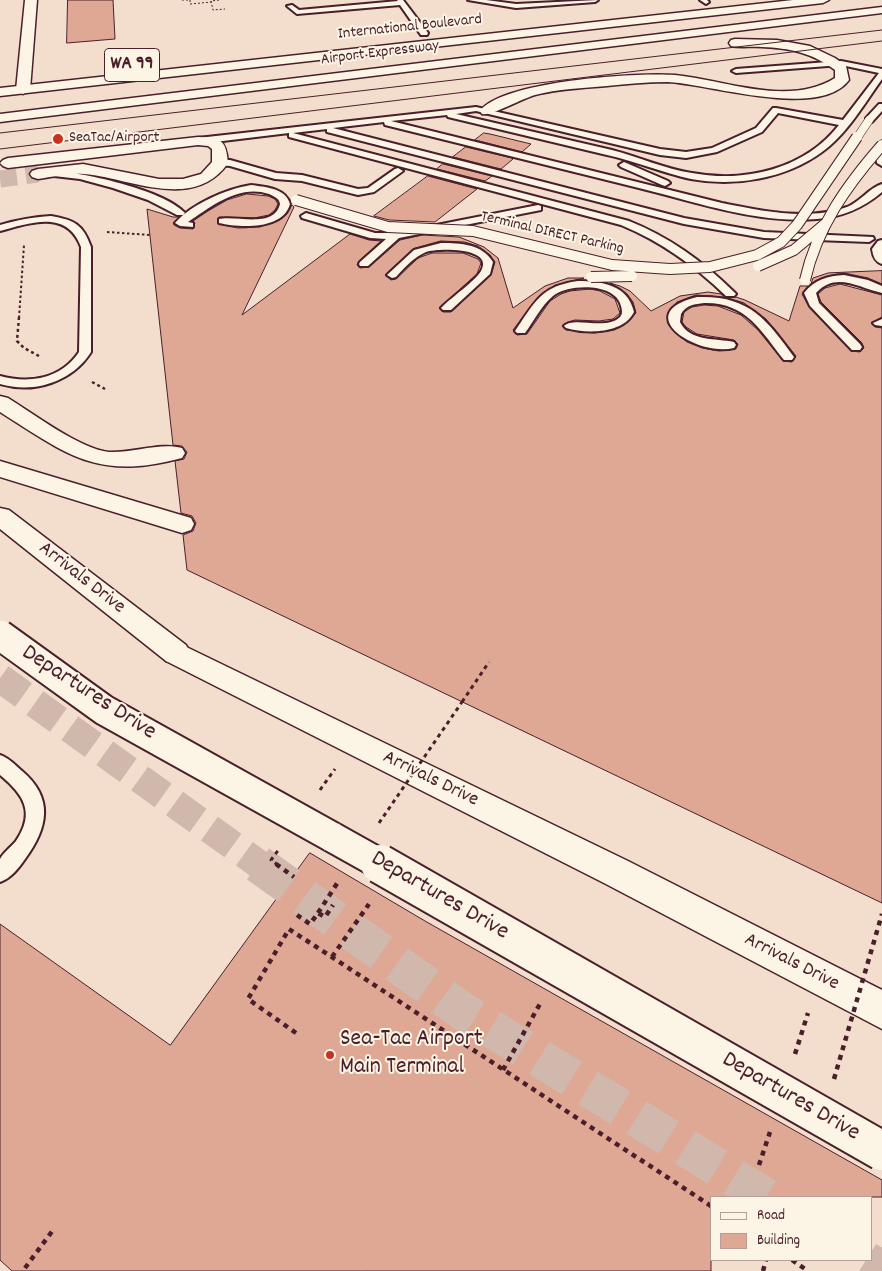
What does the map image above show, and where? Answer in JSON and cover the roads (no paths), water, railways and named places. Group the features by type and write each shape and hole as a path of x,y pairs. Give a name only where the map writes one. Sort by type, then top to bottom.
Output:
{"main road":[{"path":"23,83 31,0"},
{"name":"International Boulevard","path":"0,92 23,83 424,33 722,0"},
{"name":"International Boulevard","path":"0,79 23,83 392,47 823,0"},
{"path":"765,26 882,10"},
{"path":"765,26 882,15"},
{"name":"Airport Expressway","path":"0,118 765,26"},
{"path":"392,47 422,39 425,36 424,33 434,37 506,35"},
{"path":"410,68 569,58 801,34"},
{"path":"487,111 516,97 546,89 631,80 676,79 772,94 827,90 842,80 842,69 836,64 814,52 791,46 750,43 697,44"},
{"path":"8,163 198,141 212,142 219,147 221,158 214,172 207,177 176,185 159,184 84,169 42,175"},
{"path":"0,403 77,448 100,458 133,458 174,453"},
{"path":"0,469 182,524"},
{"name":"Arrivals Drive","path":"0,516 176,653 616,872 882,1010"},
{"name":"Departures Drive","path":"0,635 104,710 394,870 882,1151"}],"lane":[{"path":"290,6 297,12 413,0"},
{"path":"470,0 489,0"},
{"path":"470,0 516,6 595,0"},
{"path":"526,0 541,0"},
{"path":"401,1 424,33"},
{"path":"436,113 642,161 677,172 724,180 756,177 776,172 809,158 824,148 833,139 882,72 854,65 836,64 736,71"},
{"name":"Terminal DIRECT Parking","path":"296,200 383,225 414,229 473,231 612,265 662,269 710,267 743,260 771,249 781,242 797,225 869,120 882,106"},
{"path":"198,141 471,109 680,155"},
{"path":"454,111 628,151 680,155 707,152 750,135 759,130 776,110 844,123"},
{"path":"418,115 614,161 708,202"},
{"path":"396,118 437,126 665,184"},
{"path":"373,121 757,213"},
{"path":"354,123 674,201 757,213 809,216 839,213 860,204 882,187"},
{"path":"334,125 369,132 652,204 707,226"},
{"path":"316,128 343,133 707,226 730,230"},
{"path":"298,130 651,219 764,235 869,239"},
{"path":"277,132 625,222 659,237"},
{"path":"252,135 274,138 538,208 658,241 684,253"},
{"path":"882,145 880,155 882,163"},
{"path":"804,280 809,260 825,224 859,169 882,145"},
{"path":"628,151 677,172"},
{"path":"220,163 230,163 275,176 302,178 358,192 371,190 398,171"},
{"path":"42,175 92,190"},
{"path":"42,175 70,175 102,182 152,197 180,213"},
{"path":"611,186 645,198 676,213"},
{"path":"189,225 180,223 216,198 236,190 262,189 281,196 285,201 282,212 264,221 240,224 223,221"},
{"path":"591,204 632,221 684,253 730,294"},
{"path":"306,216 374,236 396,236 538,208"},
{"path":"0,228 38,219 63,221 73,224 81,231 86,247 84,352 82,359 68,370 49,380 22,384 0,380"},
{"path":"591,277 683,278 735,272 769,262 794,250 810,239 825,224"},
{"path":"364,264 396,236"},
{"path":"882,243 877,249 878,256 882,261"},
{"path":"392,275 413,256 432,247 458,246 480,254 486,260 488,266 486,272 447,308"},
{"path":"856,347 814,304 810,293 817,285 843,279 864,282 882,290"},
{"path":"521,331 549,294 568,285 595,285 618,294 626,301 628,308 626,316 614,324 597,328 570,326"},
{"path":"730,345 708,344 684,334 676,327 673,320 675,312 681,306 704,300 732,303 754,316 788,357"},
{"path":"0,763 26,787 33,800 35,817 30,837 19,855 0,873"}],"tunnel":[{"path":"0,179 38,174"},
{"path":"0,678 260,865"},
{"path":"258,864 464,1012 764,1196"},
{"path":"868,1261 882,1270"}],"tram line":[{"path":"0,133 882,30"},
{"path":"0,149 882,41"}],"place":[{"name":"SeaTac/Airport","path":"58,139"},
{"name":"Sea-Tac Airport Main Terminal","path":"330,1055"}]}
